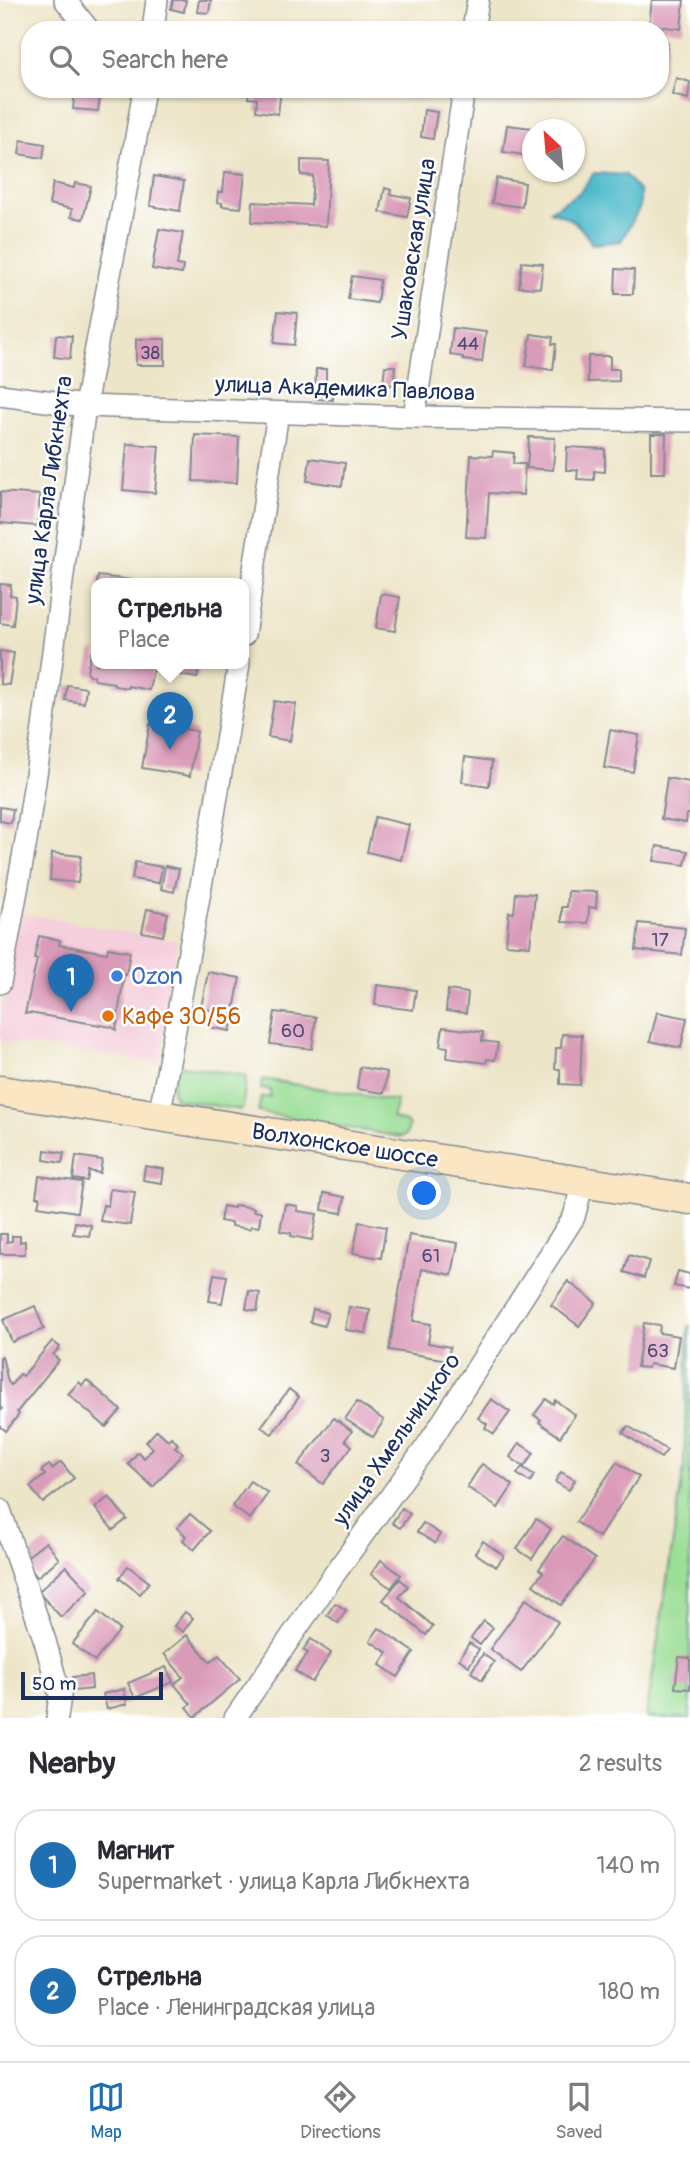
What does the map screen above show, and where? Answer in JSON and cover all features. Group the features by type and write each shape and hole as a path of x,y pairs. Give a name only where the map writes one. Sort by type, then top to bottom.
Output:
{"main road":[{"name":"Волхонское шоссе","path":"0,1091 690,1197"}],"street":[{"path":"65,0 82,21"},
{"path":"154,21 157,0"},
{"path":"474,21 478,0"},
{"name":"улица Карла Либкнехта","path":"0,983 43,728 85,406 140,98"},
{"name":"Ушаковская улица","path":"414,417 463,98"},
{"name":"улица Академика Павлова","path":"0,395 85,406 414,417 690,421"},
{"path":"249,597 278,413"},
{"path":"159,1117 238,669"},
{"name":"улица Хмельницкого","path":"235,1718 429,1443 574,1217 583,1182"},
{"path":"0,1510 45,1641 60,1695 58,1718"}],"shaded area":[{"path":"18,913 177,941 160,1063 0,1041 0,1021"}],"green space":[{"path":"176,1065 246,1076 243,1107 240,1110 176,1099 172,1091"},
{"path":"262,1079 397,1101 392,1118 406,1122 409,1126 406,1135 401,1137 258,1112 261,1097 270,1097 270,1090 261,1089"},
{"path":"690,1325 690,1718 646,1718 684,1468"}],"water":[{"path":"594,173 625,175 640,192 640,207 621,241 592,244 575,223 550,211 580,192"}],"building":[{"path":"173,0 186,0 184,12 171,9"},
{"path":"199,0 211,0 209,13 197,12"},
{"path":"652,0 684,0 681,29 669,28 669,21 649,21"},
{"path":"676,78 690,82 688,99 672,95"},
{"path":"74,98 100,98 98,111 73,109"},
{"path":"248,98 280,98 278,114 256,111 257,99"},
{"path":"424,110 437,112 433,139 421,137"},
{"path":"507,125 522,127 522,155 503,152"},
{"path":"21,140 45,144 43,158 19,154"},
{"path":"301,160 329,161 326,226 252,222 253,202 311,205 313,176 301,175"},
{"path":"225,172 245,174 241,208 222,206 222,203 217,202 218,192 223,192"},
{"path":"154,176 184,181 180,211 150,206"},
{"path":"496,178 525,183 522,207 492,203"},
{"path":"53,183 74,188 75,183 91,186 83,219 71,217 72,209 49,204"},
{"path":"385,188 391,190 390,194 411,198 407,217 380,212"},
{"path":"159,229 183,233 177,265 183,266 182,274 152,269"},
{"path":"522,262 543,264 540,288 519,287"},
{"path":"616,269 634,270 633,294 615,294"},
{"path":"352,276 380,280 377,303 348,299"},
{"path":"278,311 297,313 294,345 274,343"},
{"path":"453,328 486,332 482,362 463,360 463,357 450,355"},
{"path":"531,334 553,337 552,344 556,344 553,370 526,366"},
{"path":"56,335 72,336 70,359 54,357"},
{"path":"136,339 165,339 165,365 136,365"},
{"path":"588,356 610,356 610,369 619,369 619,381 588,382"},
{"path":"385,366 395,366 394,385 383,384"},
{"path":"316,369 326,369 326,390 333,390 333,400 315,399"},
{"path":"651,434 666,434 665,473 651,473"},
{"path":"195,435 239,437 237,483 193,481"},
{"path":"529,437 555,438 553,470 527,468"},
{"path":"127,444 159,446 155,493 123,490"},
{"path":"567,447 605,449 605,472 594,471 594,480 577,479 578,470 566,470"},
{"path":"493,451 514,453 513,464 525,464 523,495 489,493 486,538 466,537 471,455 492,456"},
{"path":"310,458 345,463 342,486 307,481"},
{"path":"0,492 40,495 37,526 0,523"},
{"path":"0,584 11,585 10,595 16,596 13,625 0,623"},
{"path":"381,594 400,597 395,631 376,628"},
{"path":"0,651 14,653 9,685 0,684"},
{"path":"91,653 91,669 199,669 197,678 153,670 149,690 114,686 114,683 94,680 94,676 87,671"},
{"path":"67,685 86,688 84,703 65,700"},
{"path":"274,701 296,704 290,741 268,737"},
{"path":"150,724 197,731 190,776 142,768"},
{"path":"610,730 639,735 633,772 604,768"},
{"path":"465,757 492,761 489,786 462,782"},
{"path":"667,778 690,782 690,814 687,814 686,823 661,819"},
{"path":"0,807 13,809 11,823 0,821"},
{"path":"375,817 409,825 401,860 367,852"},
{"path":"657,846 688,851 685,865 654,861"},
{"path":"52,853 81,856 78,883 50,880"},
{"path":"135,862 162,867 159,883 132,879"},
{"path":"165,866 179,869 174,892 161,889"},
{"path":"568,891 597,892 596,908 589,907 588,923 562,922 562,907 567,907"},
{"path":"516,893 535,894 530,946 506,944 509,912 514,913"},
{"path":"147,909 168,913 163,936 142,932"},
{"path":"639,923 685,928 682,955 636,950"},
{"path":"39,936 60,940 59,945 107,953 108,948 130,952 116,1030 112,1027 25,1014"},
{"path":"208,972 240,978 230,1031 209,1027 212,1010 201,1008"},
{"path":"377,985 416,990 413,1010 375,1005"},
{"path":"448,990 468,993 466,1013 446,1011"},
{"path":"275,1012 316,1017 312,1049 270,1044"},
{"path":"657,1012 687,1018 681,1048 650,1041"},
{"path":"443,1027 483,1032 482,1041 498,1043 495,1060 487,1059 486,1063 447,1058 448,1047 440,1046"},
{"path":"562,1034 582,1035 580,1085 560,1084 560,1069 555,1069 556,1048 561,1048"},
{"path":"360,1067 387,1072 384,1093 357,1089"},
{"path":"45,1150 64,1153 62,1163 44,1160"},
{"path":"76,1156 102,1160 100,1173 89,1171 87,1181 73,1179"},
{"path":"145,1166 164,1169 162,1183 143,1180"},
{"path":"39,1176 82,1182 77,1212 38,1206 40,1197 36,1197"},
{"path":"110,1189 135,1192 130,1225 100,1221 103,1205 108,1206"},
{"path":"324,1193 345,1197 342,1213 322,1210"},
{"path":"285,1204 298,1206 297,1211 317,1214 312,1240 280,1231"},
{"path":"235,1205 261,1212 259,1227 251,1226 250,1229 220,1221 223,1206 234,1208"},
{"path":"75,1222 91,1225 89,1236 73,1234"},
{"path":"359,1222 386,1227 381,1258 353,1253"},
{"path":"0,1234 7,1234 7,1242 12,1241 12,1236 20,1236 20,1242 25,1241 25,1254 0,1254"},
{"path":"409,1235 458,1243 452,1275 422,1269 413,1321 431,1324 428,1343 450,1347 448,1360 389,1350"},
{"path":"629,1255 649,1261 644,1278 624,1272"},
{"path":"678,1271 690,1274 690,1289 674,1286"},
{"path":"214,1274 227,1276 222,1303 209,1301"},
{"path":"568,1281 596,1303 579,1326 551,1305"},
{"path":"249,1291 260,1293 257,1311 246,1309"},
{"path":"35,1306 44,1329 12,1342 3,1320"},
{"path":"349,1307 370,1310 366,1333 345,1330"},
{"path":"313,1309 328,1313 324,1326 310,1322"},
{"path":"644,1323 660,1325 659,1333 679,1336 674,1368 649,1364 648,1368 637,1367"},
{"path":"52,1341 60,1347 53,1355 59,1360 17,1412 19,1414 6,1431 0,1426 0,1357 2,1356 11,1385 20,1374 23,1376"},
{"path":"87,1380 121,1410 106,1427 68,1394 79,1382 82,1385"},
{"path":"289,1389 299,1397 272,1434 261,1427"},
{"path":"491,1399 510,1412 494,1434 485,1428 487,1424 478,1418"},
{"path":"546,1399 553,1404 555,1400 575,1415 560,1437 539,1422 541,1420 534,1415"},
{"path":"357,1402 384,1420 373,1437 345,1419"},
{"path":"334,1418 352,1431 345,1440 352,1446 323,1484 298,1465"},
{"path":"628,1426 667,1450 661,1458 623,1433"},
{"path":"157,1430 168,1440 171,1437 178,1444 175,1447 183,1453 153,1487 128,1464 138,1452 144,1458 153,1448 146,1442"},
{"path":"519,1443 534,1453 524,1467 510,1457"},
{"path":"61,1462 74,1478 43,1503 30,1487 45,1475 41,1471 49,1465 52,1469"},
{"path":"617,1462 639,1477 599,1537 576,1522"},
{"path":"482,1464 513,1485 498,1508 467,1487"},
{"path":"522,1467 534,1475 530,1482 517,1474"},
{"path":"561,1472 575,1480 569,1490 555,1482"},
{"path":"250,1481 268,1493 250,1519 232,1506"},
{"path":"109,1497 127,1519 113,1530 95,1508"},
{"path":"402,1508 410,1514 400,1528 392,1523"},
{"path":"190,1514 210,1531 194,1550 183,1540 186,1536 177,1528"},
{"path":"536,1519 551,1529 532,1559 517,1549"},
{"path":"423,1523 440,1534 435,1543 417,1532"},
{"path":"563,1536 595,1559 561,1605 533,1585 543,1572 539,1569"},
{"path":"483,1541 504,1556 496,1567 475,1553"},
{"path":"46,1542 59,1559 37,1577 23,1560"},
{"path":"381,1560 401,1575 391,1588 371,1574"},
{"path":"66,1566 89,1591 61,1617 38,1592"},
{"path":"128,1566 149,1582 140,1594 119,1578"},
{"path":"400,1579 408,1586 399,1597 433,1626 426,1635 383,1600"},
{"path":"526,1599 558,1622 521,1672 490,1649"},
{"path":"335,1603 346,1610 338,1623 327,1615"},
{"path":"98,1612 120,1630 95,1661 72,1644"},
{"path":"185,1612 193,1618 183,1632 174,1626"},
{"path":"484,1621 493,1628 480,1645 471,1638"},
{"path":"379,1628 414,1652 398,1677 380,1665 388,1653 370,1641"},
{"path":"187,1635 210,1662 219,1655 240,1679 195,1717 187,1707 191,1704 174,1684 183,1677 164,1654"},
{"path":"311,1639 331,1653 312,1682 295,1671 308,1653 303,1650"},
{"path":"469,1643 479,1649 469,1666 459,1659"},
{"path":"483,1654 494,1662 482,1680 471,1672"},
{"path":"679,1657 690,1658 690,1689 675,1688"},
{"path":"166,1667 173,1682 135,1698 128,1683"},
{"path":"91,1675 92,1689 74,1691 73,1677"},
{"path":"124,1689 127,1704 107,1709 103,1694"}],"place":[{"name":"Стрельна","path":"170,750"},
{"name":"Ozon","path":"117,976"},
{"name":"Магнит","path":"71,1012"},
{"name":"Кафе 30/56","path":"108,1016"}]}
